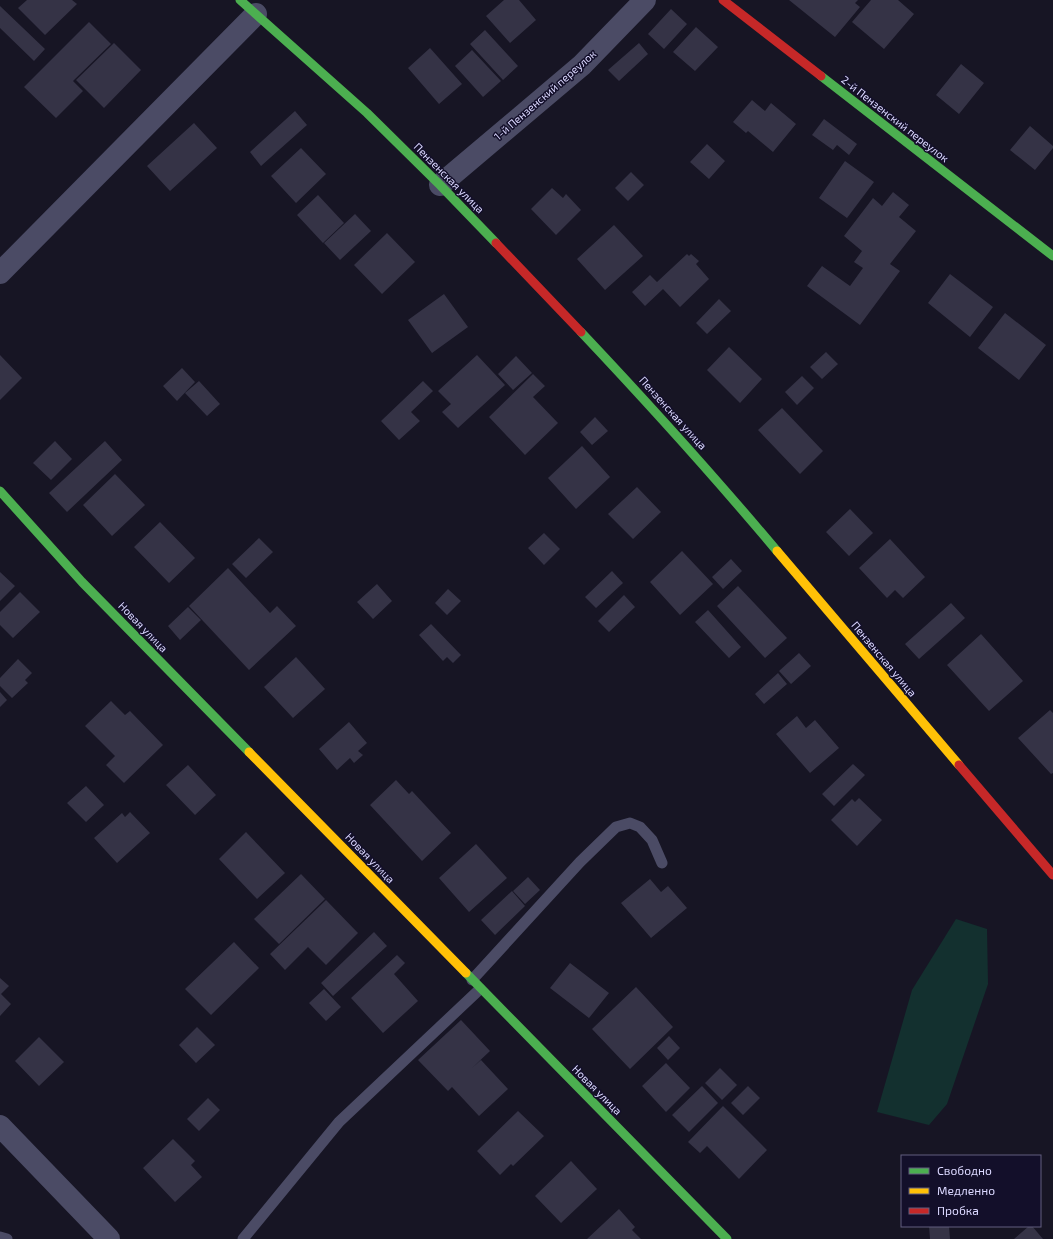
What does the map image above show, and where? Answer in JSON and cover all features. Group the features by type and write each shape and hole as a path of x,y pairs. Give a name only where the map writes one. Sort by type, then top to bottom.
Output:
{"street":[{"name":"1-й Пензенский переулок","path":"440,185 582,65 645,0"},
{"name":"2-й Пензенский переулок","path":"723,0 1053,256"},
{"name":"Пензенская улица","path":"248,7 367,113 440,185 630,384 738,505 1053,875"},
{"path":"0,273 248,7"},
{"name":"Новая улица","path":"0,491 87,587 727,1239"},
{"path":"0,1126 109,1239"}],"lane":[{"path":"472,980 580,862 616,828 630,823 640,827 652,840 662,863"},
{"path":"243,1239 340,1122 480,988"},
{"path":"0,1237 7,1239"}],"green space":[{"path":"956,919 987,929 988,984 947,1104 929,1125 877,1112 912,990"}],"building":[{"path":"27,0 72,0 77,4 45,35 18,8"},
{"path":"504,0 519,0 536,20 510,43 486,16"},
{"path":"789,0 858,0 855,3 860,7 835,37"},
{"path":"871,0 898,0 914,14 884,49 852,22"},
{"path":"0,6 45,49 34,61 0,28"},
{"path":"671,9 687,24 664,49 648,34"},
{"path":"89,22 111,44 73,81 83,91 56,118 24,87"},
{"path":"696,27 718,47 695,71 673,52"},
{"path":"485,30 518,66 503,80 470,44"},
{"path":"114,43 141,70 104,108 76,80"},
{"path":"639,43 648,54 619,81 608,70"},
{"path":"430,48 462,84 439,104 408,68"},
{"path":"472,50 501,81 483,97 455,66"},
{"path":"961,64 984,83 959,114 936,95"},
{"path":"752,100 765,111 771,103 796,124 773,152 748,131 746,133 733,122"},
{"path":"295,111 307,125 261,166 250,152"},
{"path":"824,119 857,144 849,155 837,145 833,150 812,135"},
{"path":"194,123 217,148 170,191 147,166"},
{"path":"1030,126 1053,146 1035,170 1010,150"},
{"path":"707,144 725,161 709,179 690,162"},
{"path":"301,148 326,174 296,203 271,176"},
{"path":"845,161 874,182 847,218 819,198"},
{"path":"631,172 644,185 628,201 615,188"},
{"path":"552,188 563,198 566,194 581,210 556,235 531,209"},
{"path":"893,192 909,205 899,217 916,231 890,264 900,271 860,325 807,286 822,266 850,286 863,268 854,262 862,251 844,236 873,198 882,206"},
{"path":"318,195 344,223 323,243 297,215"},
{"path":"355,214 371,231 340,260 324,243"},
{"path":"614,225 643,256 605,290 577,259"},
{"path":"387,233 415,262 382,294 354,265"},
{"path":"687,254 689,256 691,254 699,261 696,264 709,279 680,307 663,289 645,306 632,292 650,275 657,282"},
{"path":"950,274 993,307 970,337 928,303"},
{"path":"444,294 468,327 432,353 408,320"},
{"path":"719,299 731,311 707,334 696,323"},
{"path":"1005,313 1046,345 1019,380 978,348"},
{"path":"729,347 762,379 740,403 707,370"},
{"path":"826,352 838,364 822,379 810,367"},
{"path":"0,355 22,378 0,400"},
{"path":"477,355 505,385 458,428 442,412 451,404 438,391"},
{"path":"516,356 532,373 513,390 498,374"},
{"path":"182,368 195,382 177,401 163,386"},
{"path":"533,374 545,386 533,397 558,423 525,455 489,417"},
{"path":"802,376 814,388 797,405 785,392"},
{"path":"199,381 220,404 207,416 185,393"},
{"path":"423,381 433,391 411,412 420,421 399,440 381,421"},
{"path":"782,408 823,451 800,474 758,430"},
{"path":"595,417 608,431 592,445 580,432"},
{"path":"55,441 72,459 51,480 33,463"},
{"path":"105,441 122,460 67,512 49,493"},
{"path":"582,446 610,477 576,509 548,478"},
{"path":"115,474 145,505 112,536 83,505"},
{"path":"637,487 661,512 633,539 608,514"},
{"path":"850,509 873,533 849,556 826,532"},
{"path":"160,522 195,558 169,583 134,547"},
{"path":"544,533 560,549 544,565 528,548"},
{"path":"259,538 273,552 246,578 232,564"},
{"path":"890,539 925,577 903,598 895,590 887,598 859,568"},
{"path":"682,551 713,584 680,615 650,582"},
{"path":"731,559 742,571 723,589 712,577"},
{"path":"228,568 270,613 277,606 296,626 249,670 189,606"},
{"path":"612,571 623,583 596,608 585,597"},
{"path":"0,572 15,586 0,601"},
{"path":"377,584 392,601 373,619 357,602"},
{"path":"738,586 787,638 765,658 717,606"},
{"path":"448,589 461,601 447,615 435,603"},
{"path":"20,592 40,612 13,638 0,625 0,612"},
{"path":"624,595 635,607 609,632 598,621"},
{"path":"951,603 965,618 919,659 905,644"},
{"path":"188,607 201,620 180,640 168,626"},
{"path":"708,610 741,647 729,658 695,622"},
{"path":"431,624 461,655 453,663 447,657 443,661 419,635"},
{"path":"981,634 1023,681 989,711 947,665"},
{"path":"799,653 811,666 791,684 779,671"},
{"path":"296,657 325,689 293,718 264,687"},
{"path":"18,659 32,673 25,680 28,683 12,698 0,686 0,678"},
{"path":"778,673 787,684 764,704 755,694"},
{"path":"0,692 7,700 0,707"},
{"path":"111,701 125,715 130,711 163,745 124,783 106,765 115,756 85,726"},
{"path":"1050,710 1053,713 1053,773 1051,774 1018,738"},
{"path":"797,716 806,728 815,720 839,748 810,773 776,734"},
{"path":"349,722 367,743 358,751 363,755 354,763 350,758 337,770 319,749"},
{"path":"853,764 865,775 834,806 822,794"},
{"path":"188,765 216,795 195,815 166,785"},
{"path":"396,780 409,794 412,791 451,833 422,861 370,805"},
{"path":"86,786 104,805 86,822 67,803"},
{"path":"859,798 882,820 857,846 831,820 852,799 855,802"},
{"path":"130,812 150,833 117,863 94,838 122,813 125,817"},
{"path":"246,832 285,873 257,899 219,859"},
{"path":"476,844 507,878 469,912 439,878"},
{"path":"301,874 325,899 279,944 254,919"},
{"path":"528,877 540,890 525,904 513,891"},
{"path":"650,879 661,892 668,886 687,908 651,938 621,903"},
{"path":"512,891 525,906 495,935 481,920"},
{"path":"326,900 358,933 326,965 308,947 285,970 270,954"},
{"path":"374,932 387,946 333,996 321,983"},
{"path":"234,942 259,968 211,1015 185,989"},
{"path":"397,955 405,963 394,974 418,1001 383,1033 351,998"},
{"path":"570,963 609,993 589,1018 550,988"},
{"path":"0,978 9,986 1,994 11,1004 0,1016"},
{"path":"636,987 673,1027 630,1069 592,1029"},
{"path":"324,989 341,1007 326,1021 309,1003"},
{"path":"461,1020 490,1051 472,1068 481,1060 508,1089 479,1116 452,1087 448,1091 418,1060"},
{"path":"197,1027 215,1045 196,1063 179,1045"},
{"path":"669,1036 680,1048 668,1060 657,1048"},
{"path":"39,1037 64,1062 39,1086 15,1061"},
{"path":"666,1063 690,1088 666,1112 642,1086"},
{"path":"720,1068 737,1085 722,1100 705,1083"},
{"path":"702,1086 718,1103 689,1132 672,1115"},
{"path":"748,1086 760,1098 743,1115 731,1103"},
{"path":"208,1098 220,1110 199,1131 187,1119"},
{"path":"723,1106 767,1150 739,1179 707,1146 700,1153 688,1142"},
{"path":"518,1111 544,1136 513,1166 511,1164 500,1175 477,1151"},
{"path":"173,1139 195,1161 191,1165 202,1177 175,1202 143,1168"},
{"path":"571,1161 597,1189 561,1223 535,1196"},
{"path":"619,1209 635,1227 632,1230 641,1239 587,1239"},
{"path":"929,1227 949,1227 950,1239 930,1239"},
{"path":"1028,1227 1033,1227 1043,1239 1014,1239"}],"traffic: fast":[{"path":"240,0 367,113 496,243"},
{"path":"821,76 1053,256"},
{"path":"581,332 680,440 777,551"},
{"path":"0,491 82,582 249,752"},
{"path":"466,973 727,1239"}],"traffic: slow":[{"path":"777,551 959,765"},
{"path":"249,752 466,973"}],"traffic: jam":[{"path":"723,0 821,76"},
{"path":"496,243 581,332"},
{"path":"959,765 1053,875"}]}
